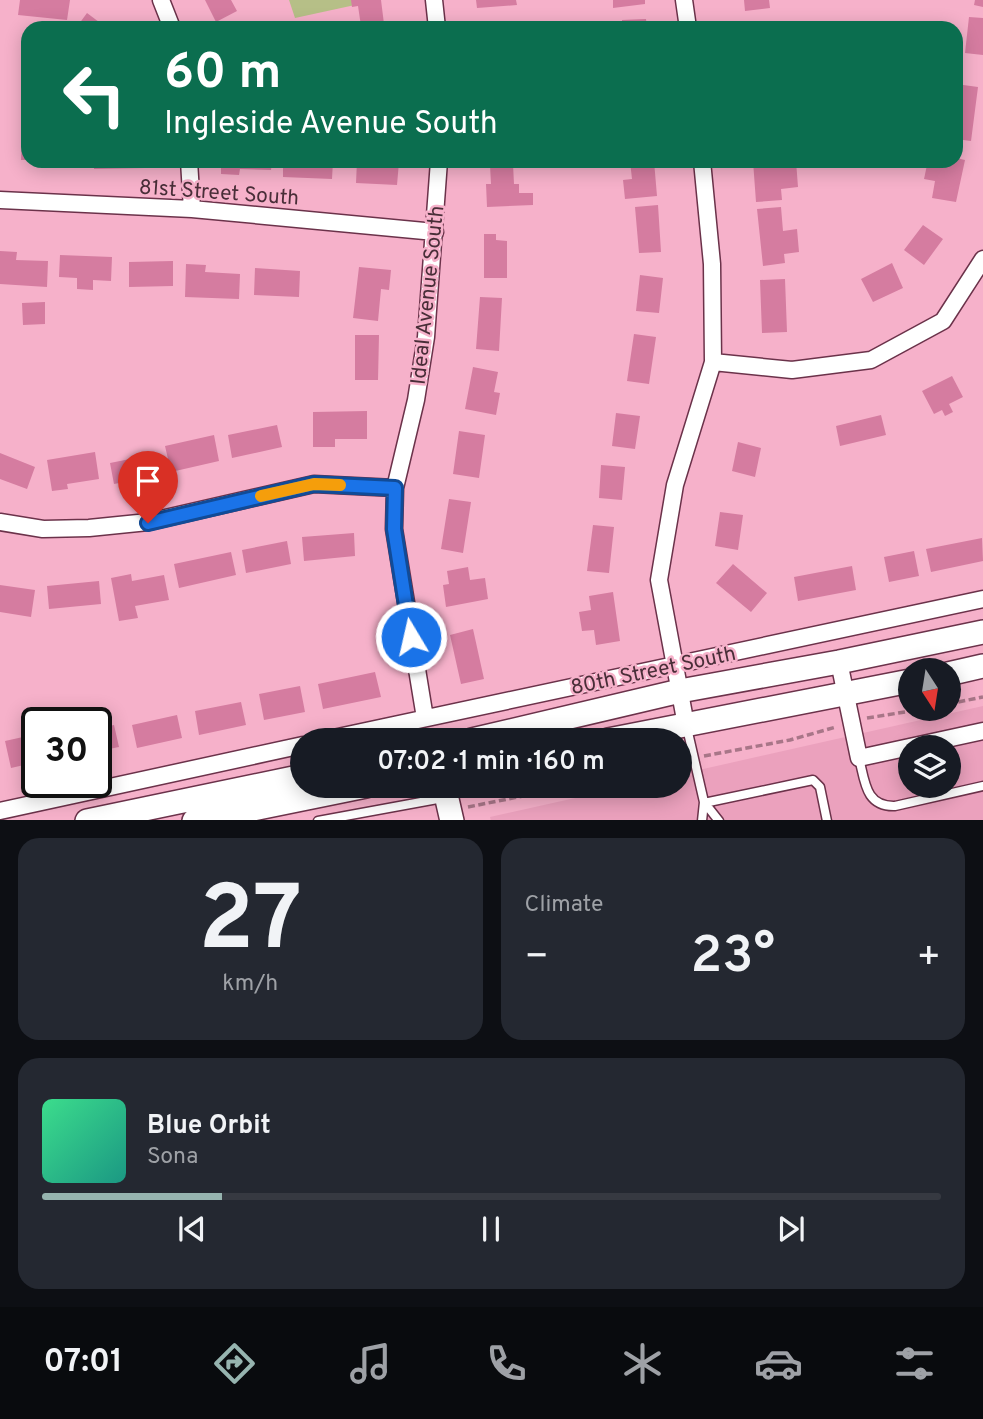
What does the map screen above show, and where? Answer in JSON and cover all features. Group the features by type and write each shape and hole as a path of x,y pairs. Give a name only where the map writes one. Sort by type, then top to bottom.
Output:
{"main road":[{"name":"80th Street South","path":"523,728 680,691 983,632"},
{"path":"961,671 983,666"},
{"path":"670,728 898,683"},
{"path":"92,820 290,779"},
{"path":"199,820 307,798"},
{"path":"450,798 461,813"}],"street":[{"path":"161,0 169,21"},
{"path":"434,0 436,21"},
{"path":"684,0 687,21"},
{"path":"189,168 192,209"},
{"name":"Ideal Avenue South","path":"425,718 394,529 395,488 416,400 424,349 439,168"},
{"path":"686,725 659,580 675,485 713,362 712,264 703,168"},
{"name":"81st Street South","path":"0,200 192,209 435,232"},
{"path":"713,362 792,370 871,360 943,321 983,261"},
{"path":"0,522 43,529 148,523 314,484 395,488"},
{"name":"80th Street South","path":"379,728 983,599"},
{"path":"839,662 859,758 983,731"},
{"path":"0,811 290,748"}],"lane":[{"path":"686,725 704,803 702,820"},
{"path":"859,758 867,791 874,800 884,806 895,806 983,786"},
{"path":"704,803 813,780 820,787 827,820"},
{"path":"322,820 415,798"},
{"path":"704,803 718,820"}],"path":[{"path":"961,701 983,696"},
{"path":"697,758 790,740 867,718 898,713"},
{"path":"461,813 523,798"}],"shaded area":[{"path":"983,706 983,820 491,820 490,817 575,798 692,798 692,772 916,721 961,721 961,711"}],"green space":[{"path":"289,0 378,0 295,18"}],"building":[{"path":"20,0 70,0 67,20 18,15"},
{"path":"205,0 231,0 237,11 216,21"},
{"path":"351,0 381,0 384,21 360,21 358,6 352,7"},
{"path":"476,0 516,0 517,5 477,8"},
{"path":"613,0 645,0 645,4 613,8"},
{"path":"744,0 769,0 770,8 745,11"},
{"path":"975,0 983,0 983,7 974,5"},
{"path":"87,13 98,21 81,21"},
{"path":"969,17 983,18 983,55 965,53"},
{"path":"646,19 646,21 622,21"},
{"path":"963,85 978,87 971,141 963,140"},
{"path":"965,160 956,202 932,198 935,181 924,179 926,168 963,168"},
{"path":"221,168 271,168 240,169 239,175 221,174"},
{"path":"283,168 333,168 332,179 283,177"},
{"path":"357,168 398,168 397,185 356,183"},
{"path":"490,168 513,168 514,184 519,184 519,193 533,193 533,205 487,207 486,184 491,184"},
{"path":"631,168 655,168 657,196 625,199 623,180 632,179"},
{"path":"754,168 797,168 798,187 781,189 782,200 756,202"},
{"path":"658,205 661,252 639,253 635,207"},
{"path":"781,207 783,231 797,229 799,252 784,254 785,263 763,266 757,209"},
{"path":"923,225 943,239 924,265 904,250"},
{"path":"484,234 496,234 496,240 507,241 507,278 484,278"},
{"path":"0,251 17,252 16,260 48,261 47,287 0,284"},
{"path":"60,255 112,257 111,281 93,280 93,290 77,289 77,278 59,277"},
{"path":"173,261 173,286 129,287 129,262"},
{"path":"892,263 903,288 873,302 861,279"},
{"path":"186,264 206,265 205,272 240,274 239,299 185,297"},
{"path":"359,267 391,270 389,290 381,289 378,321 353,318"},
{"path":"255,268 300,271 299,297 254,295"},
{"path":"640,275 663,278 659,313 636,311"},
{"path":"785,279 787,332 762,333 760,280"},
{"path":"480,297 502,298 499,351 476,349"},
{"path":"45,302 45,324 23,325 22,303"},
{"path":"634,334 656,337 649,384 627,381"},
{"path":"355,335 379,335 378,380 355,380"},
{"path":"473,367 498,372 494,392 500,393 496,415 465,409"},
{"path":"952,376 963,397 949,404 953,412 945,416 942,410 934,414 922,391"},
{"path":"367,411 367,439 335,439 335,447 313,447 313,412"},
{"path":"616,413 640,416 635,449 612,446"},
{"path":"881,415 886,435 840,446 836,426"},
{"path":"277,425 282,447 232,458 228,435"},
{"path":"459,431 485,435 479,478 453,474"},
{"path":"214,435 219,461 171,472 165,446"},
{"path":"738,442 761,448 755,477 732,471"},
{"path":"95,452 99,479 67,484 68,489 52,491 47,460"},
{"path":"0,453 35,467 27,489 0,479"},
{"path":"155,454 160,475 114,484 110,463"},
{"path":"601,465 625,467 622,500 599,498"},
{"path":"449,499 471,502 463,553 441,549"},
{"path":"720,512 743,515 738,550 715,546"},
{"path":"593,525 614,527 609,573 587,571"},
{"path":"354,533 355,556 304,561 302,537"},
{"path":"982,538 983,561 931,572 926,549"},
{"path":"287,541 291,564 246,573 242,550"},
{"path":"914,551 919,576 889,582 884,557"},
{"path":"231,552 236,575 179,588 174,564"},
{"path":"733,564 767,593 751,612 716,583"},
{"path":"852,566 856,590 798,601 794,577"},
{"path":"468,567 470,580 485,578 488,599 446,607 443,585 449,584 447,571"},
{"path":"131,574 132,581 164,575 169,600 135,606 138,618 119,621 111,578"},
{"path":"99,581 101,604 49,609 47,586"},
{"path":"0,585 35,590 31,617 0,612"},
{"path":"613,592 620,641 596,645 594,630 582,631 579,612 591,610 589,596"},
{"path":"473,629 484,679 461,684 450,635"},
{"path":"375,672 381,697 323,709 318,684"},
{"path":"300,686 305,712 264,720 259,694"},
{"path":"241,702 246,725 199,735 195,711"},
{"path":"177,715 182,738 137,748 132,725"},
{"path":"112,725 119,747 112,748"},
{"path":"21,737 21,766 11,768 5,741"}],"slow traffic":[{"path":"261,496 314,484 340,485"}],"route":[{"path":"148,523 314,484 395,488 394,529 411,637"}]}
